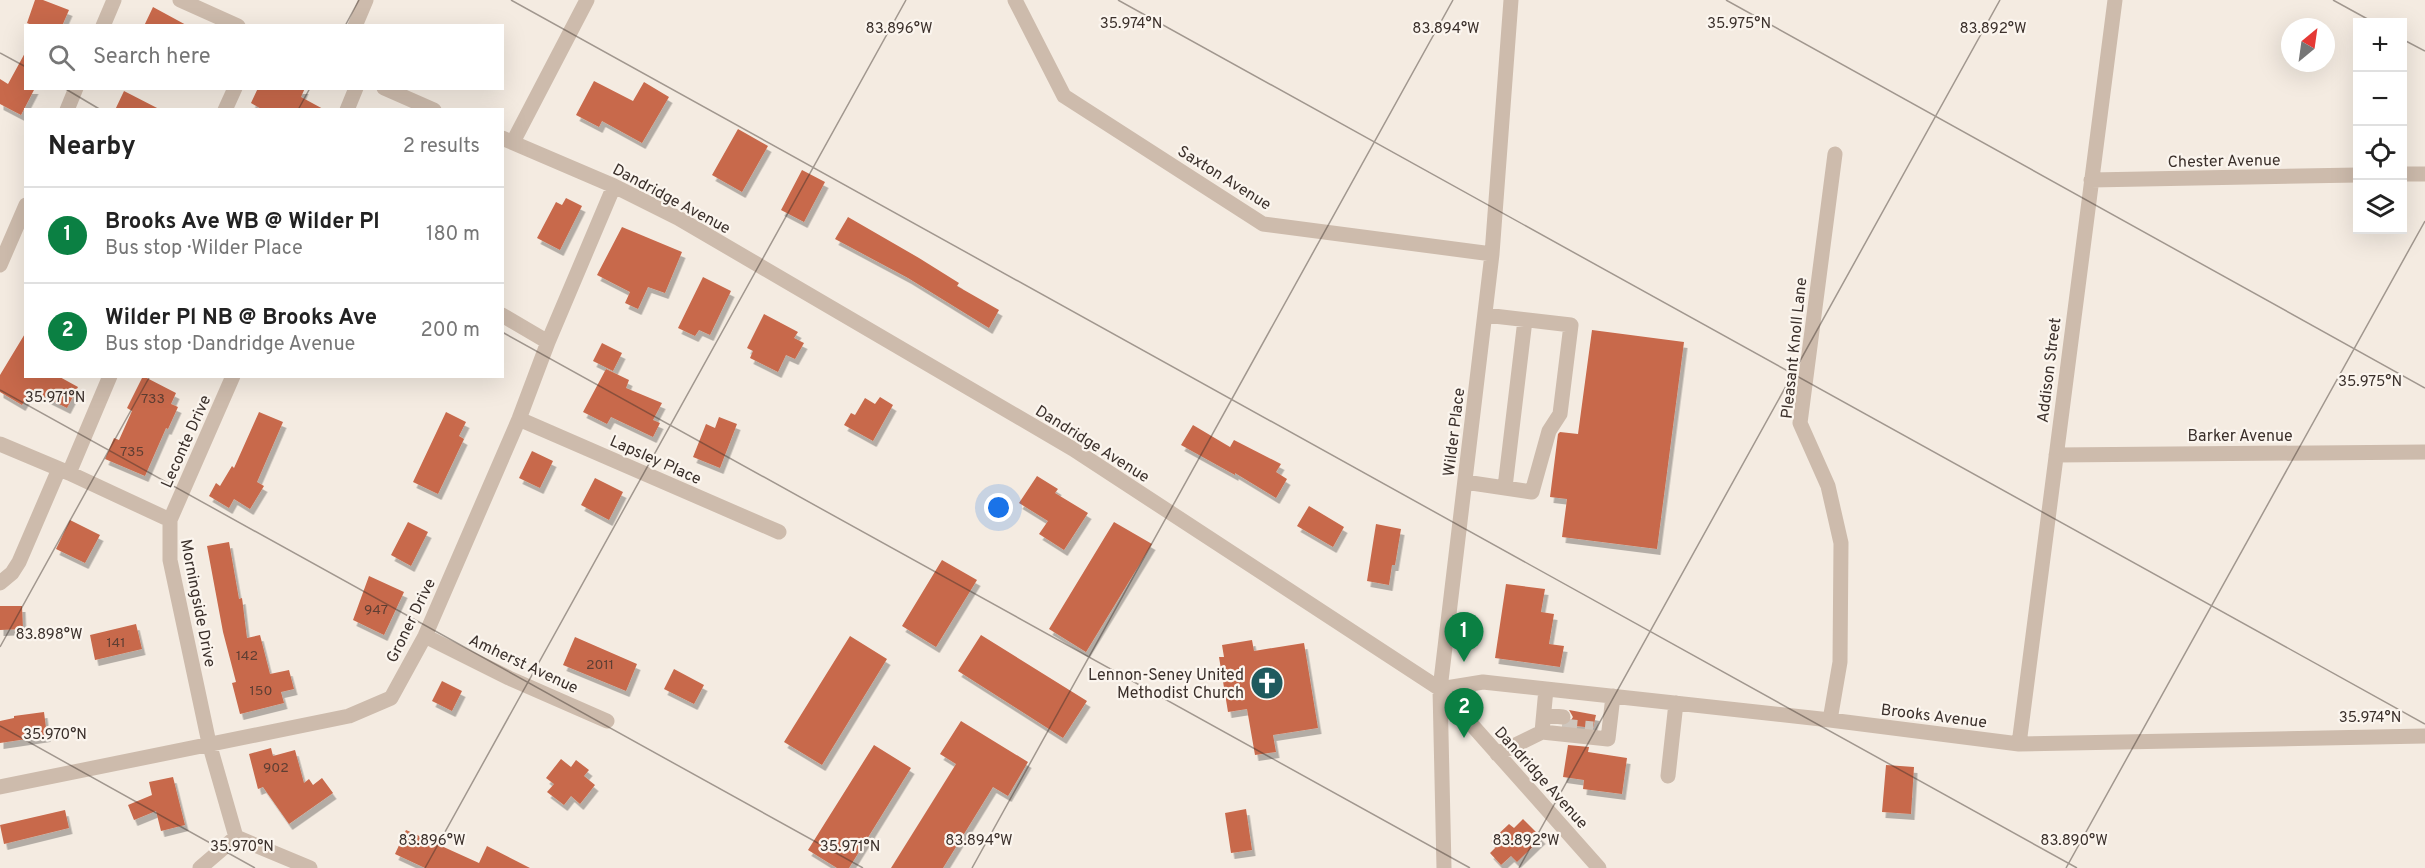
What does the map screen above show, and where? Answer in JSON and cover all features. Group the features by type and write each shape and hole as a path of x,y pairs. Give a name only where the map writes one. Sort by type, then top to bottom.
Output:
{"street":[{"path":"104,24 114,0"},
{"path":"180,0 234,24"},
{"path":"356,24 366,0"},
{"path":"508,140 587,0"},
{"name":"Saxton Avenue","path":"1015,0 1064,96 1263,224 1492,254"},
{"name":"Wilder Place","path":"1444,868 1440,689 1492,254 1511,0"},
{"name":"Addison Street","path":"2019,744 2115,0"},
{"path":"68,108 75,90"},
{"path":"226,108 234,90"},
{"path":"348,108 355,90"},
{"path":"389,90 429,108"},
{"name":"Dandridge Avenue","path":"508,140 614,186 678,218 1073,448 1214,551 1440,689 1599,868"},
{"name":"Pleasant Knoll Lane","path":"1830,720 1840,662 1842,543 1828,486 1800,423 1835,154"},
{"path":"2407,174 2425,174"},
{"name":"Chester Avenue","path":"2091,180 2353,175"},
{"name":"Groner Drive","path":"0,787 349,716 391,698 425,636 519,419 548,342 614,186"},
{"path":"0,265 24,210"},
{"path":"1465,482 1532,492 1549,431 1560,414 1567,359 1571,325 1485,315"},
{"path":"504,316 548,342"},
{"path":"1505,488 1525,320"},
{"path":"0,583 12,573 19,562 109,378"},
{"name":"Leconte Drive","path":"170,520 232,378"},
{"name":"Lapsley Place","path":"519,419 779,532"},
{"name":"Morningside Drive","path":"0,444 170,520 170,560 209,743 236,837"},
{"name":"Barker Avenue","path":"2056,455 2425,452"},
{"name":"Amherst Avenue","path":"425,636 509,678 607,721"},
{"name":"Brooks Avenue","path":"1440,689 1483,682 1830,720 2019,744 2425,736"},
{"path":"1543,724 1546,689"},
{"path":"1543,724 1608,739 1602,725 1613,696"},
{"path":"1668,776 1676,703"},
{"path":"1497,754 1543,724 1562,722"},
{"path":"200,868 236,837 310,868"}],"building":[{"path":"35,0 43,0 69,10 63,24 27,23"},
{"path":"153,7 184,24 145,24"},
{"path":"24,55 24,90 34,90 21,115 0,104 0,79 8,84"},
{"path":"594,81 633,101 644,82 669,97 642,143 602,121 599,127 576,115"},
{"path":"257,90 304,90 301,97 321,108 260,108 251,103"},
{"path":"124,91 157,108 116,108"},
{"path":"738,129 768,146 742,192 712,175"},
{"path":"802,170 825,182 804,222 781,210"},
{"path":"566,198 582,206 560,250 537,238 556,202 562,205"},
{"path":"848,217 919,258 959,283 957,286 999,310 989,328 908,278 835,239"},
{"path":"622,227 682,252 665,293 648,287 638,309 625,303 630,292 597,275"},
{"path":"703,277 731,291 710,335 699,330 695,336 678,328"},
{"path":"764,314 798,332 794,338 804,343 795,359 786,355 778,372 750,358 753,351 747,348"},
{"path":"1592,330 1684,342 1657,549 1562,537 1567,499 1550,497 1558,434 1560,432 1578,434"},
{"path":"24,335 24,378 62,378 78,387 67,408 31,390 22,405 0,392 0,375"},
{"path":"602,343 622,353 613,371 593,361"},
{"path":"606,369 629,380 626,388 662,403 653,420 660,423 653,437 611,417 607,424 583,412"},
{"path":"142,378 147,378 176,393 171,404 178,407 145,476 105,459 114,438 119,440 132,411 127,408"},
{"path":"880,397 893,405 873,441 844,425 851,413 855,415 865,398 875,404"},
{"path":"259,412 283,422 257,482 264,486 250,509 234,499 229,508 209,496 216,483 220,486 232,466 234,468"},
{"path":"446,412 466,422 459,436 464,439 438,494 413,482"},
{"path":"719,417 737,424 720,468 693,457 706,424 715,428"},
{"path":"1193,425 1230,447 1234,440 1281,464 1276,472 1287,479 1276,498 1235,473 1235,475 1181,445"},
{"path":"532,451 553,461 540,488 519,478"},
{"path":"1037,476 1058,489 1055,493 1088,513 1064,550 1039,534 1048,521 1019,503"},
{"path":"595,478 623,492 609,520 581,505"},
{"path":"1309,506 1344,527 1333,547 1297,526"},
{"path":"70,520 100,535 85,563 56,549"},
{"path":"408,522 428,532 411,566 391,555"},
{"path":"1114,522 1152,544 1086,652 1049,629"},
{"path":"1376,524 1401,529 1389,585 1367,581"},
{"path":"229,542 239,599 242,598 247,638 260,635 270,674 289,670 294,689 281,692 284,703 240,714 232,683 236,682 223,632 207,546"},
{"path":"942,560 977,580 936,647 902,626"},
{"path":"369,576 404,592 384,635 353,620"},
{"path":"1506,584 1545,589 1541,612 1554,614 1549,644 1564,646 1560,667 1495,658"},
{"path":"0,606 22,606 23,629 0,630"},
{"path":"136,624 142,649 95,660 90,635"},
{"path":"981,635 1087,701 1063,738 958,671"},
{"path":"850,636 887,659 822,765 784,742"},
{"path":"575,637 637,664 626,691 563,665"},
{"name":"Lennon-Seney United Methodist Church","path":"1252,640 1254,651 1304,643 1318,728 1273,735 1276,752 1255,755 1247,709 1228,712 1219,657 1224,657 1222,645"},
{"path":"674,669 704,685 694,704 664,689"},
{"path":"442,681 462,691 452,711 432,701"},
{"path":"1569,710 1596,715 1593,728 1568,725 1573,717"},
{"path":"44,712 47,736 0,743 0,721 14,718 14,716"},
{"path":"961,721 1028,762 1008,796 993,787 943,868 891,868 956,764 940,754"},
{"path":"874,745 911,768 849,868 837,868 808,850"},
{"path":"1568,745 1589,747 1588,752 1627,758 1622,794 1583,789 1584,780 1563,777"},
{"path":"271,748 273,756 295,750 304,783 309,779 313,785 322,778 333,793 289,824 263,787 258,789 249,754"},
{"path":"561,759 571,767 576,760 589,770 584,776 595,785 580,804 571,796 564,805 547,792 554,784 546,778"},
{"path":"1886,765 1914,767 1911,814 1882,812"},
{"path":"173,777 185,825 161,831 156,811 134,820 128,805 152,795 149,782"},
{"path":"1246,809 1252,850 1231,853 1225,813"},
{"path":"65,810 69,828 4,844 0,825"},
{"path":"1523,819 1542,838 1517,862 1511,856 1501,865 1490,853 1496,847 1491,841 1509,824 1514,828"},
{"path":"406,830 479,863 487,846 530,868 425,868 395,854"}],"tunnel":[{"path":"1562,726 1593,729"}],"place":[{"name":"Brooks Ave WB @ Wilder Pl","path":"1464,662"},
{"name":"Lennon-Seney United Methodist Church","path":"1267,683"},
{"name":"Wilder Pl NB @ Brooks Ave","path":"1464,738"}]}
